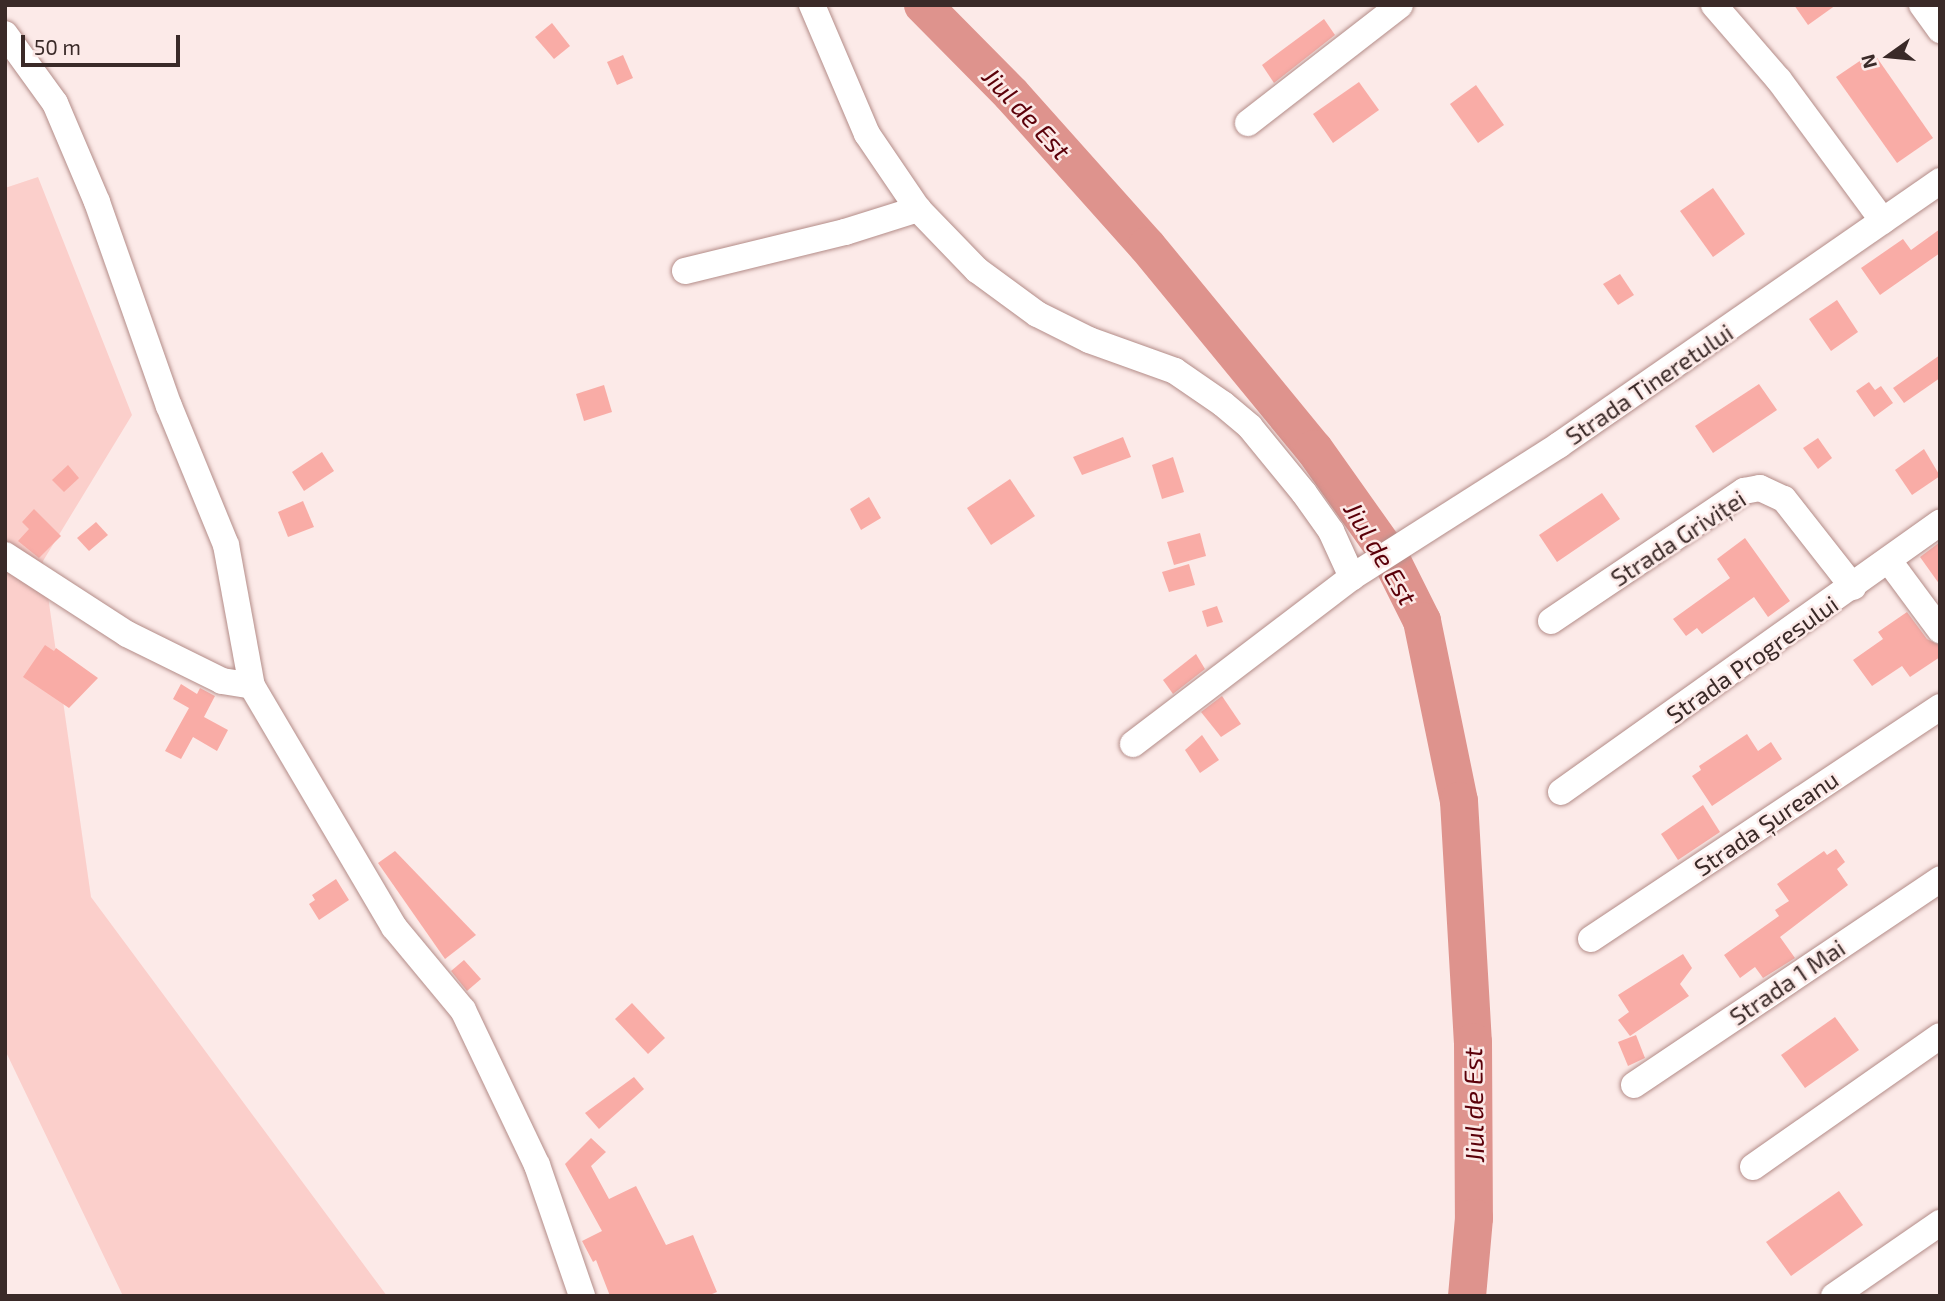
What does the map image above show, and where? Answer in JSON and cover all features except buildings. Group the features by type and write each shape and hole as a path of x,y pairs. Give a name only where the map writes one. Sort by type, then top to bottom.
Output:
{"street":[{"path":"812,5 867,134 918,209 977,270 1037,314 1089,340 1175,371 1223,404 1250,427 1304,493 1358,573"},
{"path":"1714,5 1779,80 1883,220"},
{"path":"1922,5 1940,30"},
{"path":"1248,123 1382,10"},
{"path":"5,34 55,103 97,202 169,406 226,545 252,686 394,927 463,1010 537,1165 582,1296"},
{"name":"Strada Tineretului","path":"1133,744 1358,573 1690,357 1940,181"},
{"path":"685,271 845,232 918,209"},
{"name":"Strada Griviței","path":"1551,621 1744,491 1760,488 1784,499 1853,587"},
{"name":"Strada Progresului","path":"1561,792 1940,523"},
{"path":"5,555 20,568 127,634 222,681 252,686"},
{"path":"1889,561 1940,630"},
{"name":"Strada Șureanu","path":"1591,939 1940,707"},
{"name":"Strada 1 Mai","path":"1634,1085 1940,879"},
{"path":"1753,1167 1940,1036"},
{"path":"1834,1296 1940,1223"}],"shaded area":[{"path":"38,177 132,415 43,561 91,897 387,1296 123,1296 5,1050 5,188"}],"waterway":[{"name":"Jiul de Est","path":"923,5 1011,94 1147,246 1314,449 1389,555 1422,621 1459,801 1473,1042 1474,1218 1467,1296"}]}
